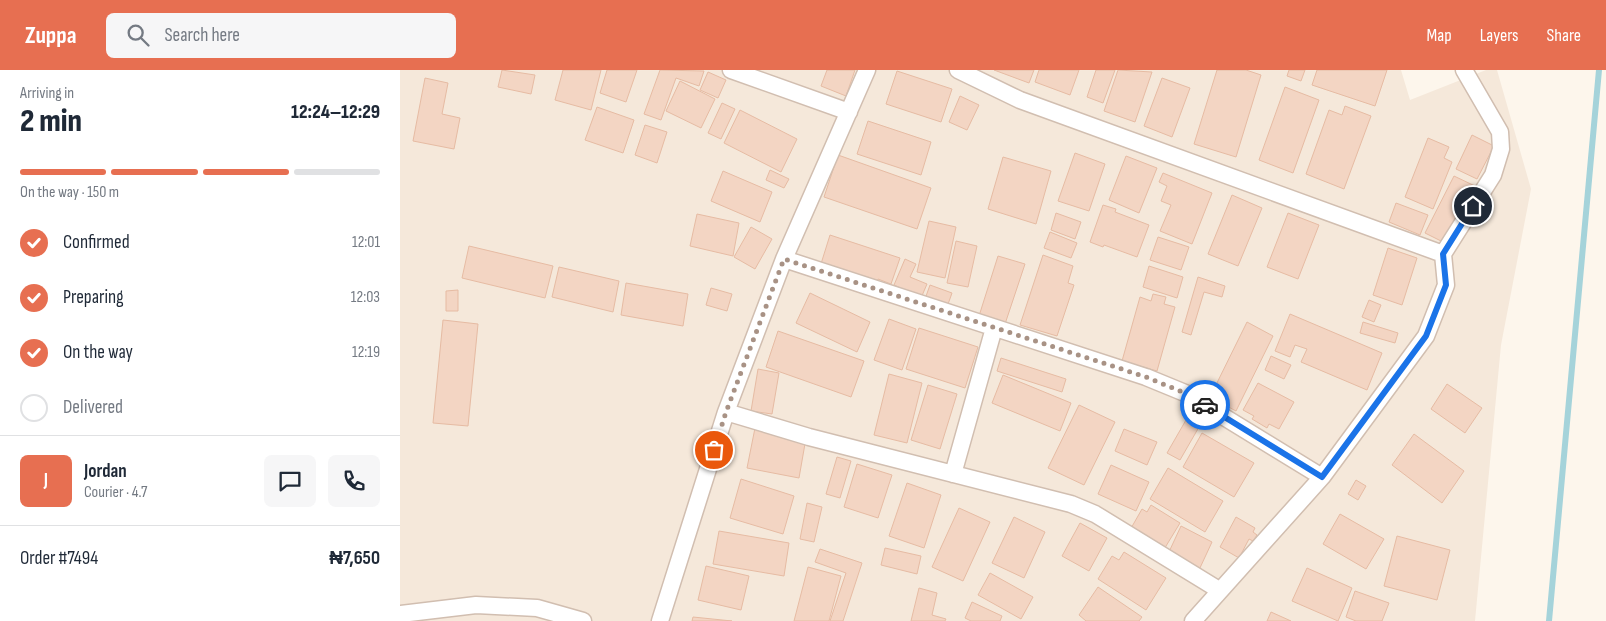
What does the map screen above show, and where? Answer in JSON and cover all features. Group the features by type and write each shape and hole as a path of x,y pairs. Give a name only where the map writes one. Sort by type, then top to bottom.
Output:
{"street":[{"path":"732,70 849,112"},
{"path":"660,621 726,412 784,259 867,70"},
{"path":"958,70 1020,100 1443,254"},
{"path":"1193,621 1322,477 1426,336 1446,285 1443,254 1493,175 1501,148 1500,132 1464,70"},
{"path":"784,259 1146,377 1185,393 1322,477"},
{"path":"953,474 994,328"},
{"path":"726,412 809,437 1071,504 1095,514 1219,590"},
{"path":"400,614 476,605 537,608 582,621"}],"shaded area":[{"path":"400,70 1401,70 1410,100 1486,70 1497,70 1531,189 1501,345 1475,621 400,621"}],"building":[{"path":"502,70 535,75 531,94 498,87"},
{"path":"563,70 601,70 591,110 555,100"},
{"path":"607,70 637,70 626,102 600,93"},
{"path":"660,70 704,71 699,86 676,78 661,120 644,114"},
{"path":"827,70 855,70 846,96 821,86"},
{"path":"994,70 1034,70 1029,83"},
{"path":"1039,70 1079,70 1070,95 1035,82"},
{"path":"1096,70 1115,70 1103,103 1087,97"},
{"path":"1118,70 1152,72 1135,122 1104,111"},
{"path":"1217,70 1246,70 1261,75 1236,157 1194,144"},
{"path":"1289,70 1305,70 1301,81 1287,76"},
{"path":"1317,70 1387,70 1375,106 1312,85"},
{"path":"897,71 952,89 941,122 886,104"},
{"path":"708,72 726,80 718,98 700,90"},
{"path":"425,78 448,83 442,114 460,118 454,149 413,141"},
{"path":"1162,78 1190,88 1172,137 1144,126"},
{"path":"680,81 715,99 701,128 666,111"},
{"path":"1285,87 1319,100 1293,173 1259,160"},
{"path":"960,96 979,105 967,130 949,122"},
{"path":"722,103 735,109 721,139 708,133"},
{"path":"1345,106 1371,116 1344,189 1306,174 1329,110 1342,115"},
{"path":"597,107 634,120 623,153 585,140"},
{"path":"740,110 797,139 781,172 724,143"},
{"path":"868,121 931,142 921,175 857,154"},
{"path":"645,125 667,132 657,163 635,155"},
{"path":"1472,135 1494,146 1477,179 1456,169"},
{"path":"1428,138 1449,147 1444,158 1452,162 1433,209 1405,197"},
{"path":"1075,153 1105,164 1089,211 1058,201"},
{"path":"838,155 931,188 917,229 824,197"},
{"path":"1126,156 1157,168 1139,213 1109,200"},
{"path":"1003,157 1051,171 1036,224 988,209"},
{"path":"770,170 789,179 784,188 766,180"},
{"path":"723,171 772,192 760,222 711,201"},
{"path":"1163,173 1212,193 1192,244 1160,231 1171,205 1161,201 1167,186 1159,182"},
{"path":"1454,176 1475,186 1447,244 1425,233"},
{"path":"1232,195 1262,208 1238,266 1208,254"},
{"path":"1396,203 1428,215 1420,235 1389,222"},
{"path":"1103,205 1116,209 1115,212 1149,225 1137,257 1090,242"},
{"path":"1056,213 1081,222 1075,239 1051,230"},
{"path":"1288,213 1319,225 1298,279 1267,267"},
{"path":"697,214 739,223 733,256 690,246"},
{"path":"929,221 956,227 945,278 917,272"},
{"path":"751,227 772,239 755,269 734,257"},
{"path":"1050,232 1077,243 1071,258 1044,248"},
{"path":"830,235 900,258 891,284 878,279 876,285 820,267"},
{"path":"1158,237 1189,247 1181,270 1150,260"},
{"path":"956,241 977,246 968,287 947,283"},
{"path":"469,246 553,266 545,298 462,278"},
{"path":"1388,248 1417,258 1402,305 1373,295"},
{"path":"1043,255 1073,266 1068,283 1074,285 1057,336 1020,325"},
{"path":"998,256 1025,264 1005,324 979,316"},
{"path":"905,259 916,264 910,277 927,284 921,298 894,285"},
{"path":"1149,266 1183,277 1177,298 1143,287"},
{"path":"559,267 619,281 613,312 552,297"},
{"path":"1198,277 1225,286 1222,297 1204,292 1191,335 1182,332"},
{"path":"626,283 688,294 683,326 621,315"},
{"path":"930,285 952,293 947,307 925,299"},
{"path":"711,288 732,294 727,311 706,305"},
{"path":"458,290 458,311 446,311 446,291"},
{"path":"810,293 870,322 857,352 796,323"},
{"path":"1153,294 1166,297 1164,304 1175,307 1157,371 1122,361 1140,297 1151,301"},
{"path":"1369,300 1381,305 1374,322 1362,317"},
{"path":"1290,314 1382,353 1367,390 1301,362 1307,349 1295,345 1290,357 1275,351"},
{"path":"889,319 916,329 902,370 874,360"},
{"path":"443,320 478,324 468,426 433,423"},
{"path":"1247,322 1273,336 1236,411 1210,397"},
{"path":"1363,322 1398,333 1395,343 1360,333"},
{"path":"919,328 978,347 965,388 906,369"},
{"path":"778,331 864,361 851,397 766,367"},
{"path":"1271,356 1291,365 1284,379 1265,370"},
{"path":"1001,358 1066,379 1062,392 997,371"},
{"path":"758,369 779,373 772,414 751,411"},
{"path":"889,374 922,383 907,443 874,435"},
{"path":"1003,375 1071,403 1060,431 992,403"},
{"path":"1258,383 1294,402 1279,429 1269,424 1267,428 1252,419 1254,416 1243,410"},
{"path":"1447,384 1482,408 1465,433 1431,409"},
{"path":"928,385 957,394 940,449 911,440"},
{"path":"1079,405 1115,422 1084,485 1048,468"},
{"path":"1186,420 1199,427 1180,460 1167,453"},
{"path":"755,428 806,438 799,478 747,468"},
{"path":"1124,429 1157,442 1147,465 1115,451"},
{"path":"1202,433 1254,463 1234,497 1183,467"},
{"path":"1414,434 1464,471 1442,503 1392,465"},
{"path":"837,457 851,461 840,498 826,494"},
{"path":"857,464 892,475 878,518 844,507"},
{"path":"1111,465 1149,482 1136,511 1098,494"},
{"path":"1168,468 1223,501 1205,532 1150,499"},
{"path":"741,479 794,496 783,534 730,518"},
{"path":"1356,480 1366,486 1358,500 1348,494"},
{"path":"907,483 941,495 924,548 889,536"},
{"path":"807,503 822,507 814,542 800,539"},
{"path":"1151,505 1180,523 1163,551 1130,530 1142,509 1147,512"},
{"path":"959,508 990,522 963,581 932,567"},
{"path":"1340,514 1384,539 1366,569 1323,544"},
{"path":"1014,517 1045,532 1024,578 992,563"},
{"path":"1236,517 1255,528 1253,532 1257,535 1253,541 1249,539 1239,558 1220,547"},
{"path":"1080,523 1107,538 1089,571 1062,556"},
{"path":"1181,526 1212,542 1199,570 1168,554"},
{"path":"719,531 789,543 784,576 713,564"},
{"path":"1397,536 1450,550 1437,600 1384,586"},
{"path":"885,548 921,556 917,574 881,565"},
{"path":"820,549 862,563 843,621 830,621 846,573 815,562"},
{"path":"1124,552 1166,578 1146,610 1098,579 1112,556 1119,560"},
{"path":"706,566 749,576 741,610 698,600"},
{"path":"808,567 841,576 829,621 794,621"},
{"path":"1307,568 1352,588 1338,621 1292,601"},
{"path":"990,573 1033,597 1021,619 978,595"},
{"path":"1098,587 1142,617 1139,621 1086,621 1079,615"},
{"path":"919,588 937,593 932,615 946,619 945,621 911,621"},
{"path":"1355,591 1389,603 1382,621 1356,621 1346,617"},
{"path":"972,602 1002,616 1000,621 971,621 965,618"},
{"path":"1271,612 1291,621 1267,621"},
{"path":"693,617 732,621 692,621"}],"waterway":[{"path":"1549,621 1599,70"}],"way so far":[{"path":"714,450 726,412 784,259 1064,352 1146,377 1185,393 1205,405"}],"route":[{"path":"1205,405 1322,477 1426,336 1446,285 1443,254 1473,206"}]}
